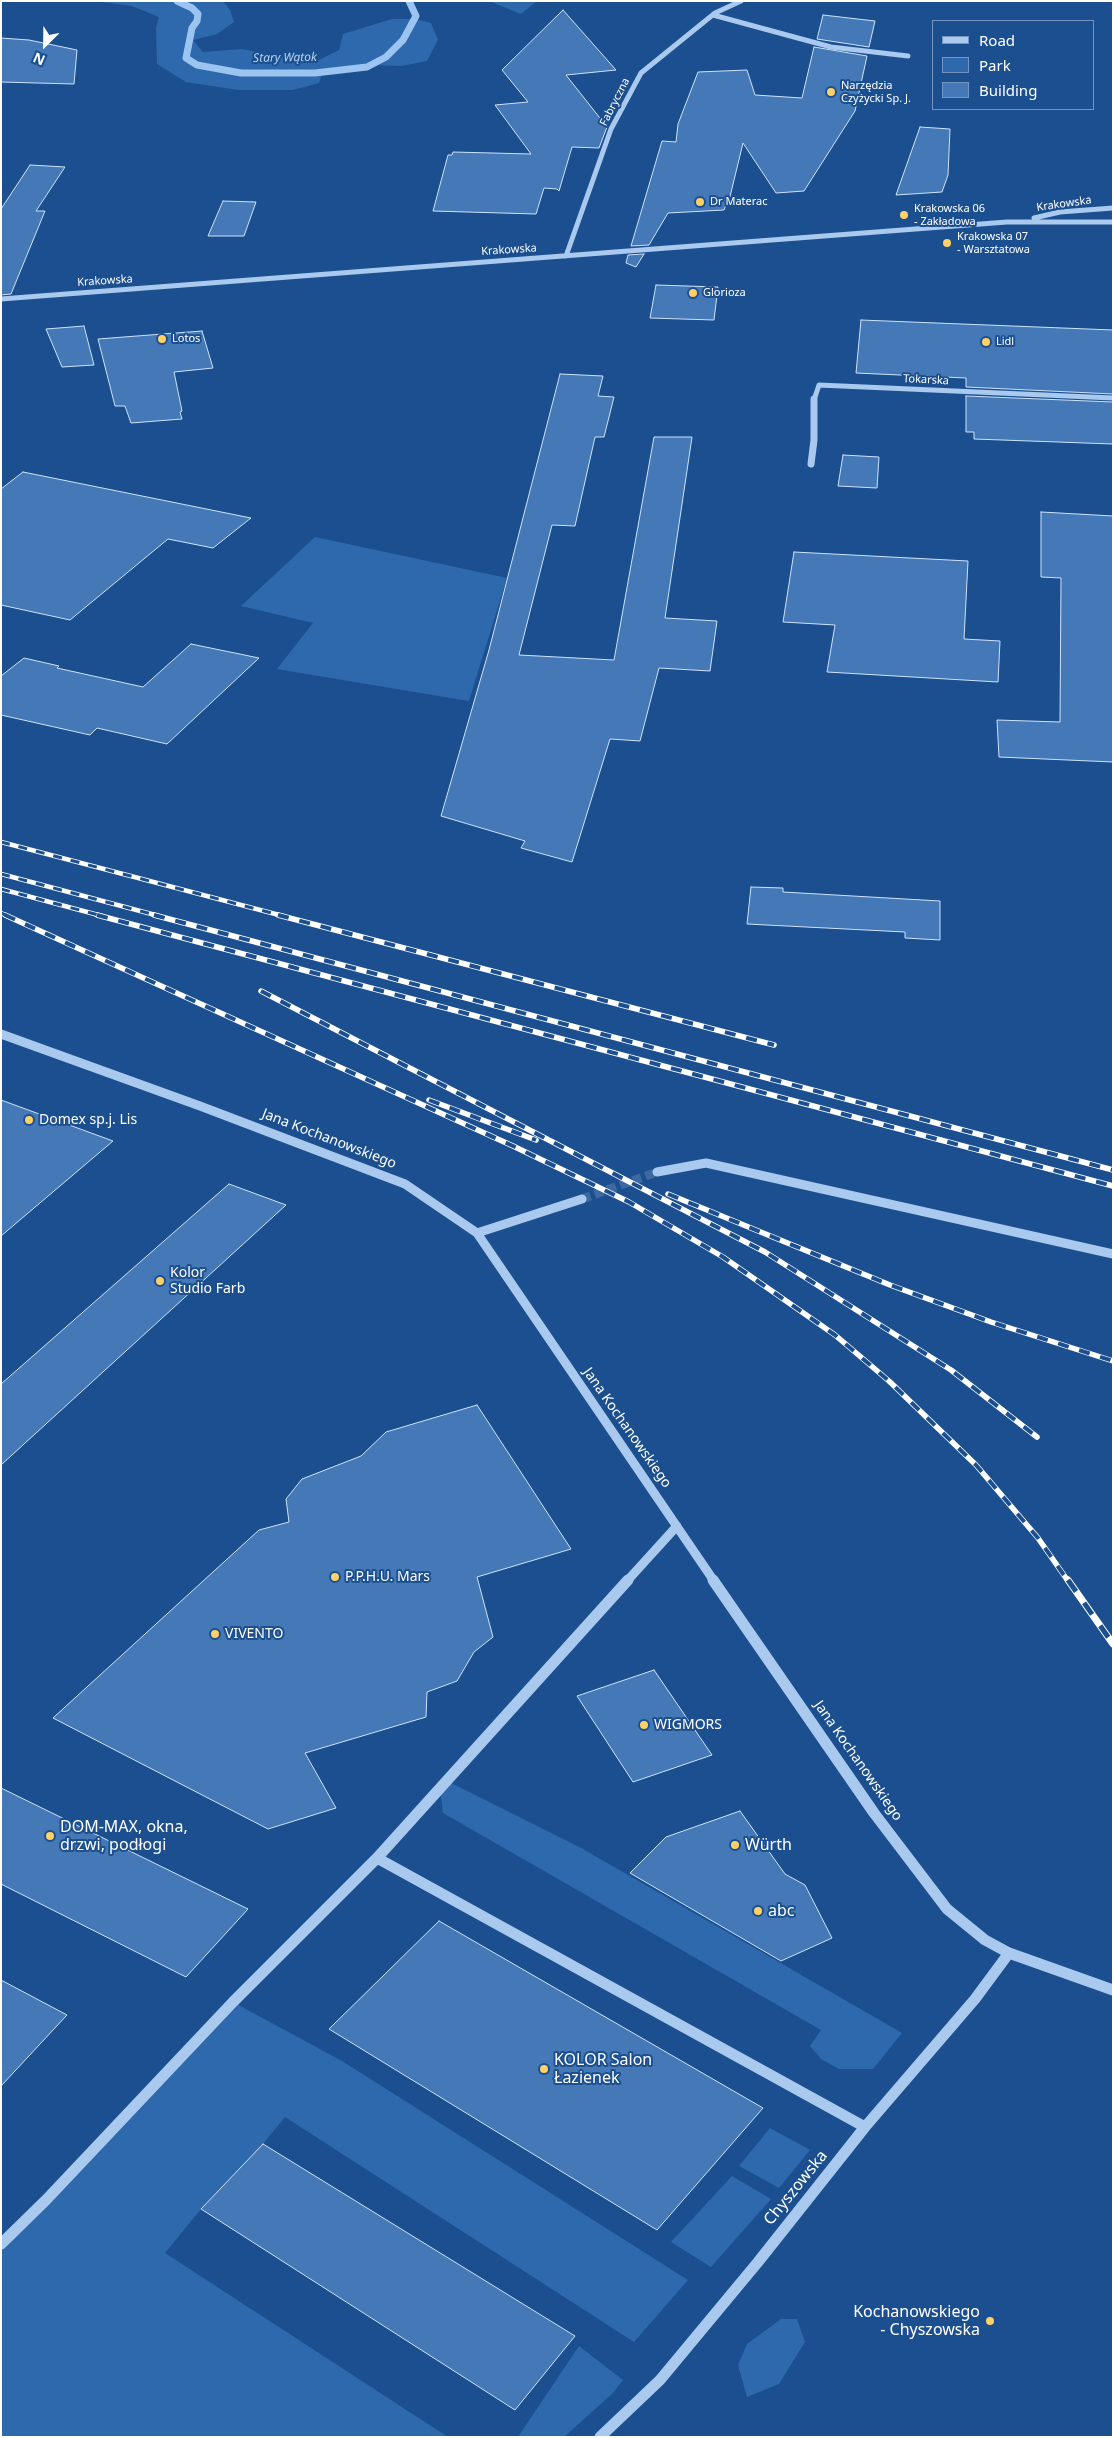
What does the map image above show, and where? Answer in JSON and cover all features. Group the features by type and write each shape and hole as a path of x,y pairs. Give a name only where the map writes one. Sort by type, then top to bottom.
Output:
{"street":[{"name":"Fabryczna","path":"566,256 612,130 641,73 713,15 741,1"},
{"path":"713,15 831,47 908,56"},
{"name":"Krakowska","path":"1018,222 1060,212 1113,208"},
{"name":"Krakowska","path":"1,299 1018,222 1113,222"},
{"name":"Tokarska","path":"811,464 814,440 813,403 819,385 1113,398"},
{"name":"Jana Kochanowskiego","path":"1,1034 200,1106 405,1184 477,1233 503,1274 874,1812 947,1909 978,1935 1009,1953 1113,1990"},
{"path":"657,1172 706,1164 1113,1254"},
{"path":"477,1233 582,1198"},
{"path":"1,2244 46,2200 234,2002 377,1858 676,1526"},
{"path":"377,1858 866,2127"},
{"name":"Chyszowska","path":"600,2437 660,2380 866,2127 975,2000 1009,1953"}],"green space":[{"path":"95,1 223,1 230,10 234,22 217,34 193,40 203,52 242,49 313,63 339,50 343,34 392,19 415,19 431,23 438,40 427,61 401,66 372,65 368,68 322,74 319,83 293,90 238,90 186,82 157,64 156,28 159,17 132,6"},
{"path":"489,1 537,1 521,14"},
{"path":"315,537 507,578 469,701 277,669 313,623 241,606"},
{"path":"447,1781 583,1849 902,2033 873,2069 839,2069 821,2059 810,2046 821,2030 443,1813 440,1789"},
{"path":"233,2002 342,2061 688,2280 634,2342 285,2117 263,2144 201,2209 165,2253 448,2437 1,2437 1,2244"},
{"path":"770,2128 810,2150 779,2188 739,2166"},
{"path":"732,2176 771,2199 711,2267 671,2242"},
{"path":"781,2319 797,2319 805,2342 779,2384 747,2397 738,2365 747,2344"},
{"path":"579,2346 623,2380 613,2393 564,2437 518,2437"}],"building":[{"path":"563,10 616,70 566,75 607,127 599,148 572,147 559,191 557,189 544,188 536,214 433,211 448,155 452,155 453,152 531,154 495,105 528,102 502,70"},
{"path":"823,15 875,21 869,47 817,39"},
{"path":"1,38 29,40 77,50 74,84 1,82"},
{"path":"814,47 867,56 855,111 804,191 776,193 743,143 728,205 726,205 724,210 668,213 649,245 631,246 662,141 676,142 678,124 698,72 747,70 755,95 802,98"},
{"path":"920,127 950,129 948,175 942,192 896,195"},
{"path":"30,165 65,167 36,211 45,211 11,294 1,295 1,209"},
{"path":"223,201 256,202 244,236 208,236"},
{"path":"644,254 636,267 626,263 628,255"},
{"path":"656,285 718,287 714,320 650,318"},
{"name":"Lidl","path":"861,320 1113,330 1113,394 966,387 966,378 856,373"},
{"path":"84,326 94,365 62,367 46,329"},
{"path":"202,331 213,368 174,372 182,419 131,423 125,406 115,406 98,339"},
{"path":"560,374 603,376 598,396 614,397 604,437 595,437 575,526 552,525 519,655 614,660 654,437 692,437 665,618 717,621 710,671 659,668 640,741 610,739 572,862 521,848 525,841 441,816 489,650"},
{"path":"966,396 1113,402 1113,444 974,439 974,432 966,432"},
{"path":"843,455 879,457 877,488 838,486"},
{"path":"23,472 251,518 213,548 168,539 70,620 1,605 1,489"},
{"path":"1041,512 1113,516 1113,762 999,757 997,720 1060,722 1061,578 1041,577"},
{"path":"794,552 968,561 964,639 1000,641 998,682 827,672 835,625 783,622"},
{"path":"191,644 259,658 167,744 97,728 90,735 1,715 1,676 24,658 59,666 57,668 143,687"},
{"path":"751,887 783,888 783,892 940,901 940,940 905,938 905,932 747,924"},
{"name":"Domex sp.j. Lis","path":"1,1100 113,1141 1,1236"},
{"name":"Kolor Studio Farb","path":"229,1184 286,1205 1,1465 1,1384"},
{"path":"477,1405 571,1549 477,1577 493,1637 474,1652 457,1681 427,1692 426,1717 305,1753 336,1808 268,1829 53,1718 259,1530 289,1522 286,1499 302,1479 361,1456 386,1432"},
{"name":"WIGMORS","path":"654,1670 712,1755 633,1782 577,1696"},
{"name":"DOM-MAX, okna, drzwi, podłogi","path":"1,1788 248,1909 186,1977 1,1884"},
{"name":"abc","path":"740,1811 785,1874 805,1885 832,1938 781,1961 630,1873 666,1837"},
{"name":"KOLOR Salon Łazienek","path":"439,1921 763,2108 657,2230 329,2029"},
{"path":"1,1980 67,2015 1,2086"},
{"path":"263,2144 575,2336 515,2410 201,2209"}],"waterway":[{"name":"Stary Wątok","path":"177,1 192,8 198,14 197,21 192,28 186,58 197,65 241,73 315,73 367,67 386,57 403,40 416,16 409,1"}],"tunnel":[{"path":"582,1199 657,1172"}],"railway":[{"path":"1,842 283,916"},
{"path":"1,874 159,916"},
{"path":"1,889 102,916"},
{"path":"1,913 8,916"},
{"path":"5,915 513,1146 629,1202 723,1257 835,1335 889,1381 976,1465 1038,1538 1068,1581"},
{"path":"97,915 1113,1186"},
{"path":"154,915 1113,1170"},
{"path":"278,915 774,1045"},
{"path":"261,991 765,1252 951,1370 1037,1437"},
{"path":"429,1100 536,1140"},
{"path":"668,1194 890,1285 991,1322 1113,1361"},
{"path":"1068,1580 1113,1644"}],"place":[{"name":"Narzędzia Czyżycki Sp. J.","path":"831,92"},
{"name":"Dr Materac","path":"700,202"},
{"name":"Krakowska 06 - Zakładowa","path":"904,215"},
{"name":"Krakowska 07 - Warsztatowa","path":"947,243"},
{"name":"Glorioza","path":"693,293"},
{"name":"Lotos","path":"162,339"},
{"name":"Lidl","path":"986,342"},
{"name":"Domex sp.j. Lis","path":"29,1120"},
{"name":"Kolor Studio Farb","path":"160,1281"},
{"name":"P.P.H.U. Mars","path":"335,1577"},
{"name":"VIVENTO","path":"215,1634"},
{"name":"WIGMORS","path":"644,1725"},
{"name":"DOM-MAX, okna, drzwi, podłogi","path":"50,1836"},
{"name":"Würth","path":"735,1845"},
{"name":"abc","path":"758,1911"},
{"name":"KOLOR Salon Łazienek","path":"544,2069"},
{"name":"Kochanowskiego - Chyszowska","path":"990,2321"}]}
